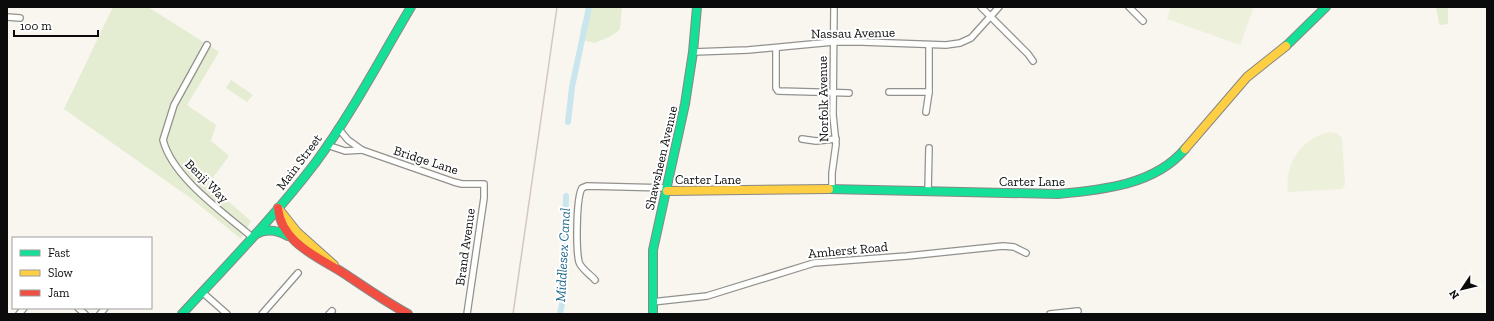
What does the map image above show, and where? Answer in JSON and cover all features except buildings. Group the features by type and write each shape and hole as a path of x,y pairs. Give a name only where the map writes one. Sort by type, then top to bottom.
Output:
{"street":[{"name":"Main Street","path":"182,314 278,208 327,146 411,7"},
{"name":"Shawsheen Avenue","path":"653,314 652,271 654,250 683,119 693,52 697,7"},
{"name":"Norfolk Avenue","path":"832,189 836,138 833,93 834,7"},
{"path":"981,7 1028,54 1033,61"},
{"name":"Nassau Avenue","path":"693,52 744,51 833,42 929,45 954,44 965,41 975,34 999,7"},
{"path":"1129,7 1143,21"},
{"name":"Carter Lane","path":"667,189 832,189 1036,194 1080,193 1121,185 1158,172 1172,164 1247,76 1286,46 1326,7"},
{"path":"7,16 20,18"},
{"name":"Benji Way","path":"207,45 174,105 163,140 170,157 188,180 252,237"},
{"path":"926,112 929,92 929,45"},
{"path":"776,48 776,88 778,91 849,93"},
{"path":"889,92 929,92"},
{"name":"Bridge Lane","path":"338,128 348,140 362,150 454,182 484,184"},
{"path":"802,139 816,141 836,138"},
{"name":"Bridge Lane","path":"327,146 346,151 362,150"},
{"path":"928,191 929,148"},
{"name":"Brand Avenue","path":"467,314 483,204 484,184"},
{"path":"596,280 581,266 579,261 578,200 582,188 587,186 667,189"},
{"path":"278,208 280,221 285,230 294,240"},
{"path":"278,208 297,232 326,257 338,270"},
{"path":"252,237 264,230 274,229 284,233 316,258 408,314"},
{"name":"Amherst Road","path":"652,302 707,296 814,263 907,256 1003,246 1014,248 1026,253"},
{"path":"262,314 298,273"},
{"path":"202,292 227,314"},
{"path":"1050,314 1078,311"}],"green space":[{"path":"113,7 148,7 219,52 187,105 216,125 211,141 229,156 208,184 251,221 241,239 192,199 64,109"},
{"path":"585,7 622,7 620,29 612,35 595,43 586,41 580,32 585,16"},
{"path":"1171,7 1254,7 1240,45 1167,19"},
{"path":"1436,7 1448,7 1448,24 1441,25 1439,23"},
{"path":"231,80 253,95 247,102 226,88"},
{"path":"1330,132 1336,133 1342,138 1345,185 1342,189 1288,192 1289,171 1297,153 1311,140"}],"waterway":[{"name":"Middlesex Canal","path":"568,122 572,87 589,7"},
{"name":"Middlesex Canal","path":"560,314 563,299 566,196"}],"railway":[{"path":"513,314 557,7"}],"traffic: fast":[{"path":"182,314 268,221 316,162 354,105 411,7"},
{"path":"653,314 653,250 685,104 693,52 697,7"},
{"path":"1286,46 1326,7"},
{"path":"829,189 1058,194 1127,184 1159,171 1173,161 1185,149"},
{"path":"256,234 272,230 288,236"}],"traffic: slow":[{"path":"1185,149 1247,77 1286,46"},
{"path":"667,191 829,189"},
{"path":"278,208 297,232 334,265"}],"traffic: jam":[{"path":"278,208 286,231 303,248 408,314"}]}
